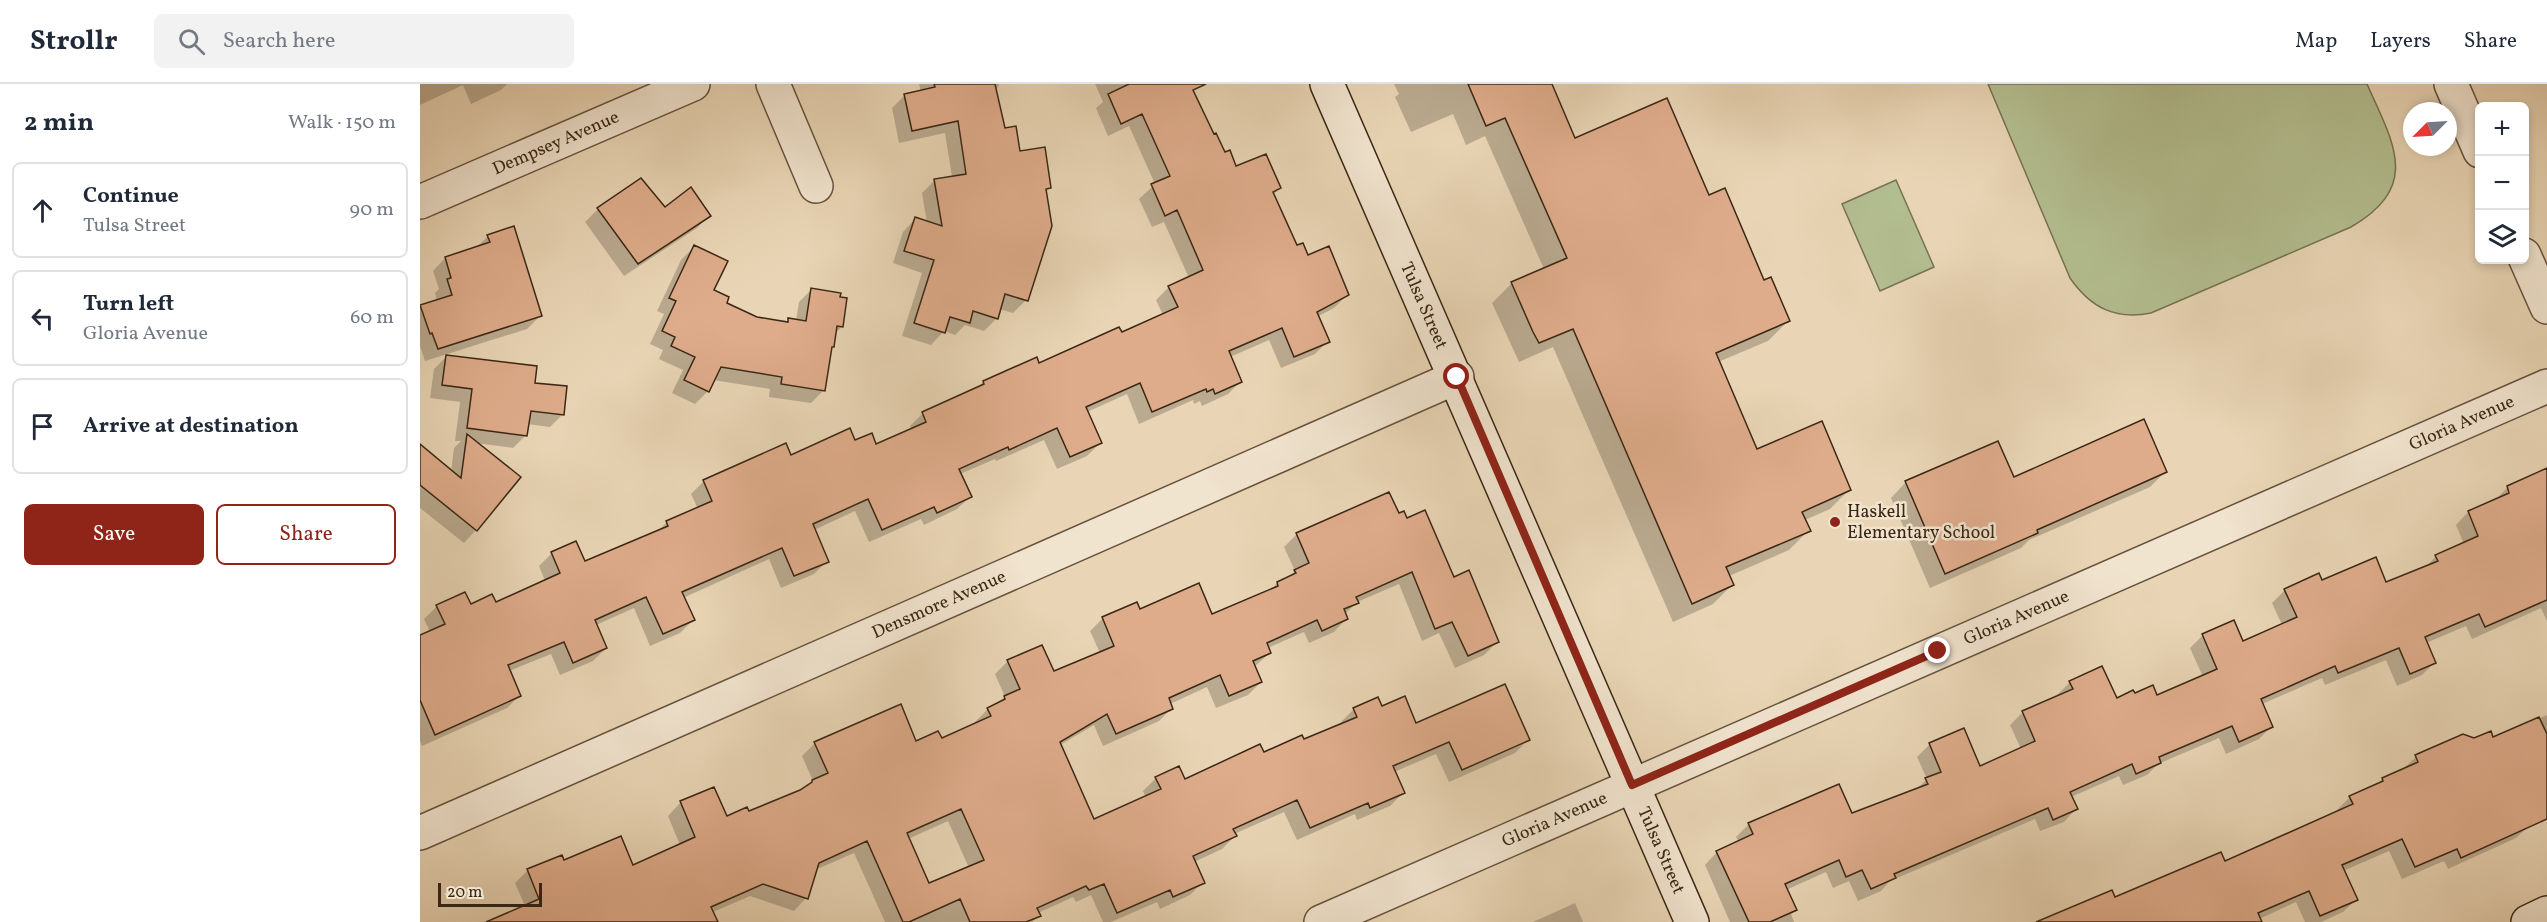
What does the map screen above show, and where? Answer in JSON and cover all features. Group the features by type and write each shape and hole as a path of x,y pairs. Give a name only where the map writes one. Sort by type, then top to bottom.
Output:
{"street":[{"name":"Dempsey Avenue","path":"420,202 693,84"},
{"path":"773,84 816,186"},
{"name":"Tulsa Street","path":"1327,84 1457,377 1692,922"},
{"path":"2451,84 2475,139"},
{"path":"2528,264 2547,307"},
{"name":"Densmore Avenue","path":"420,833 1457,377"},
{"name":"Gloria Avenue","path":"1321,922 2547,386"},
{"path":"2528,922 2547,914"}],"green space":[{"path":"1988,84 2367,84 2392,144 2395,162 2394,179 2387,196 2373,212 2351,227 2151,313 2126,315 2115,313 2086,297 2070,278"},
{"path":"1896,180 1934,267 1880,291 1842,204"}],"building":[{"path":"934,84 995,84 1005,128 1016,126 1020,151 1045,147 1051,188 1046,189 1052,226 1028,301 1005,294 998,319 973,311 970,323 950,317 945,333 914,323 934,260 904,251 915,217 942,226 934,179 966,174 958,121 912,131 904,94 935,87"},
{"path":"1129,84 1206,84 1193,90 1214,134 1216,133 1225,152 1230,150 1236,166 1266,154 1281,188 1273,192 1297,245 1303,243 1308,255 1329,246 1349,295 1317,312 1330,342 1294,357 1282,328 1229,351 1242,382 1215,394 1213,389 1207,392 1206,389 1152,412 1140,383 1086,407 1102,443 1070,457 1057,428 1009,450 1008,447 959,469 972,497 937,513 934,507 882,530 868,499 813,524 829,562 794,576 782,548 682,592 695,620 663,634 646,597 595,620 607,648 573,663 564,642 508,665 521,696 435,735 420,700 420,635 445,624 436,605 465,592 471,604 492,594 496,602 560,573 551,552 576,541 585,561 668,526 666,521 712,501 703,480 786,443 791,455 850,428 855,440 872,433 876,444 926,422 922,412 984,384 983,381 1037,357 1039,363 1119,327 1122,332 1178,307 1168,286 1203,270 1177,210 1165,216 1151,184 1170,176 1142,114 1121,124 1108,94"},
{"path":"1468,84 1552,84 1575,138 1667,98 1709,195 1725,188 1764,280 1771,277 1790,321 1716,353 1757,449 1822,421 1851,490 1802,512 1811,531 1726,567 1734,585 1692,604 1573,329 1539,343 1533,332 1511,282 1567,258 1505,118 1486,126"},
{"path":"641,178 665,207 691,187 711,216 638,264 597,208"},
{"path":"514,226 542,316 438,349 420,305 452,295 447,279 451,278 445,257 490,242 487,235"},
{"path":"694,245 728,261 714,290 729,297 727,303 757,317 788,322 788,318 806,321 811,288 841,293 840,297 847,298 843,327 837,326 834,347 832,347 825,391 781,384 782,377 721,367 709,392 684,380 695,357 671,346 675,337 662,331 676,301 669,298"},
{"path":"446,355 537,366 535,383 567,386 564,415 531,411 527,436 467,428 472,389 442,385"},
{"path":"2144,419 2167,472 1945,574 1905,481 1998,441 2014,477"},
{"path":"467,434 521,477 477,531 420,485 420,444 461,478"},
{"path":"2547,468 2547,600 2485,627 2479,614 2425,637 2436,663 2410,674 2399,648 2338,673 2335,666 2261,699 2273,727 2239,742 2232,726 2159,757 2161,763 2136,774 2132,764 2070,792 2078,809 2053,820 2048,808 1894,874 1896,878 1871,889 1862,870 1846,877 1839,860 1785,884 1797,910 1770,922 1749,922 1716,851 1753,834 1748,823 1839,784 1852,813 1928,784 1925,778 1941,772 1929,743 1964,728 1980,766 2035,741 2022,711 2073,689 2069,681 2102,666 2117,698 2133,690 2135,693 2153,685 2157,695 2217,669 2202,634 2234,620 2243,641 2297,617 2284,589 2319,573 2322,580 2376,557 2386,582 2438,561 2435,555 2478,536 2468,511 2509,493 2507,486"},
{"path":"1389,492 1399,513 1404,511 1407,518 1425,510 1454,577 1469,570 1499,642 1468,656 1452,622 1435,629 1412,572 1356,597 1359,603 1344,609 1348,619 1322,631 1317,620 1267,643 1271,653 1253,661 1262,682 1229,696 1220,675 1169,698 1173,709 1116,734 1107,714 1060,742 1094,819 1161,789 1155,777 1179,766 1185,779 1260,744 1264,752 1302,735 1304,739 1357,717 1353,708 1378,697 1382,706 1405,696 1416,723 1505,684 1530,740 1462,770 1449,742 1393,766 1405,793 1370,808 1368,803 1310,828 1297,800 1233,829 1237,836 1193,856 1205,883 1173,897 1170,890 1117,913 1104,884 1089,890 1086,886 1037,908 1041,916 1026,922 970,922 960,899 909,922 903,922 867,841 819,863 808,899 763,884 711,907 718,922 486,922 539,899 527,869 562,855 564,860 621,836 633,865 695,837 680,801 714,787 727,816 747,807 749,811 800,790 812,780 828,773 814,742 901,704 916,741 938,731 942,738 991,716 987,708 1005,699 1004,696 1020,689 1007,660 1042,645 1054,671 1114,646 1102,617 1137,602 1140,609 1199,583 1212,614 1278,586 1277,582 1296,573 1294,570 1309,563 1296,533","holes":["961,809 984,860 929,883 907,833"]},
{"path":"2539,717 2547,734 2547,819 2461,858 2457,849 2415,867 2402,839 2342,865 2358,900 2320,916 2309,891 2258,913 2262,922 2036,922 2112,890 2115,897 2221,852 2225,861 2353,804 2349,796 2418,762 2415,755 2463,734 2474,738 2491,731 2493,737"}],"place":[{"name":"Haskell Elementary School","path":"1835,522"}],"route":[{"path":"1457,377 1632,785 1938,651"}]}
